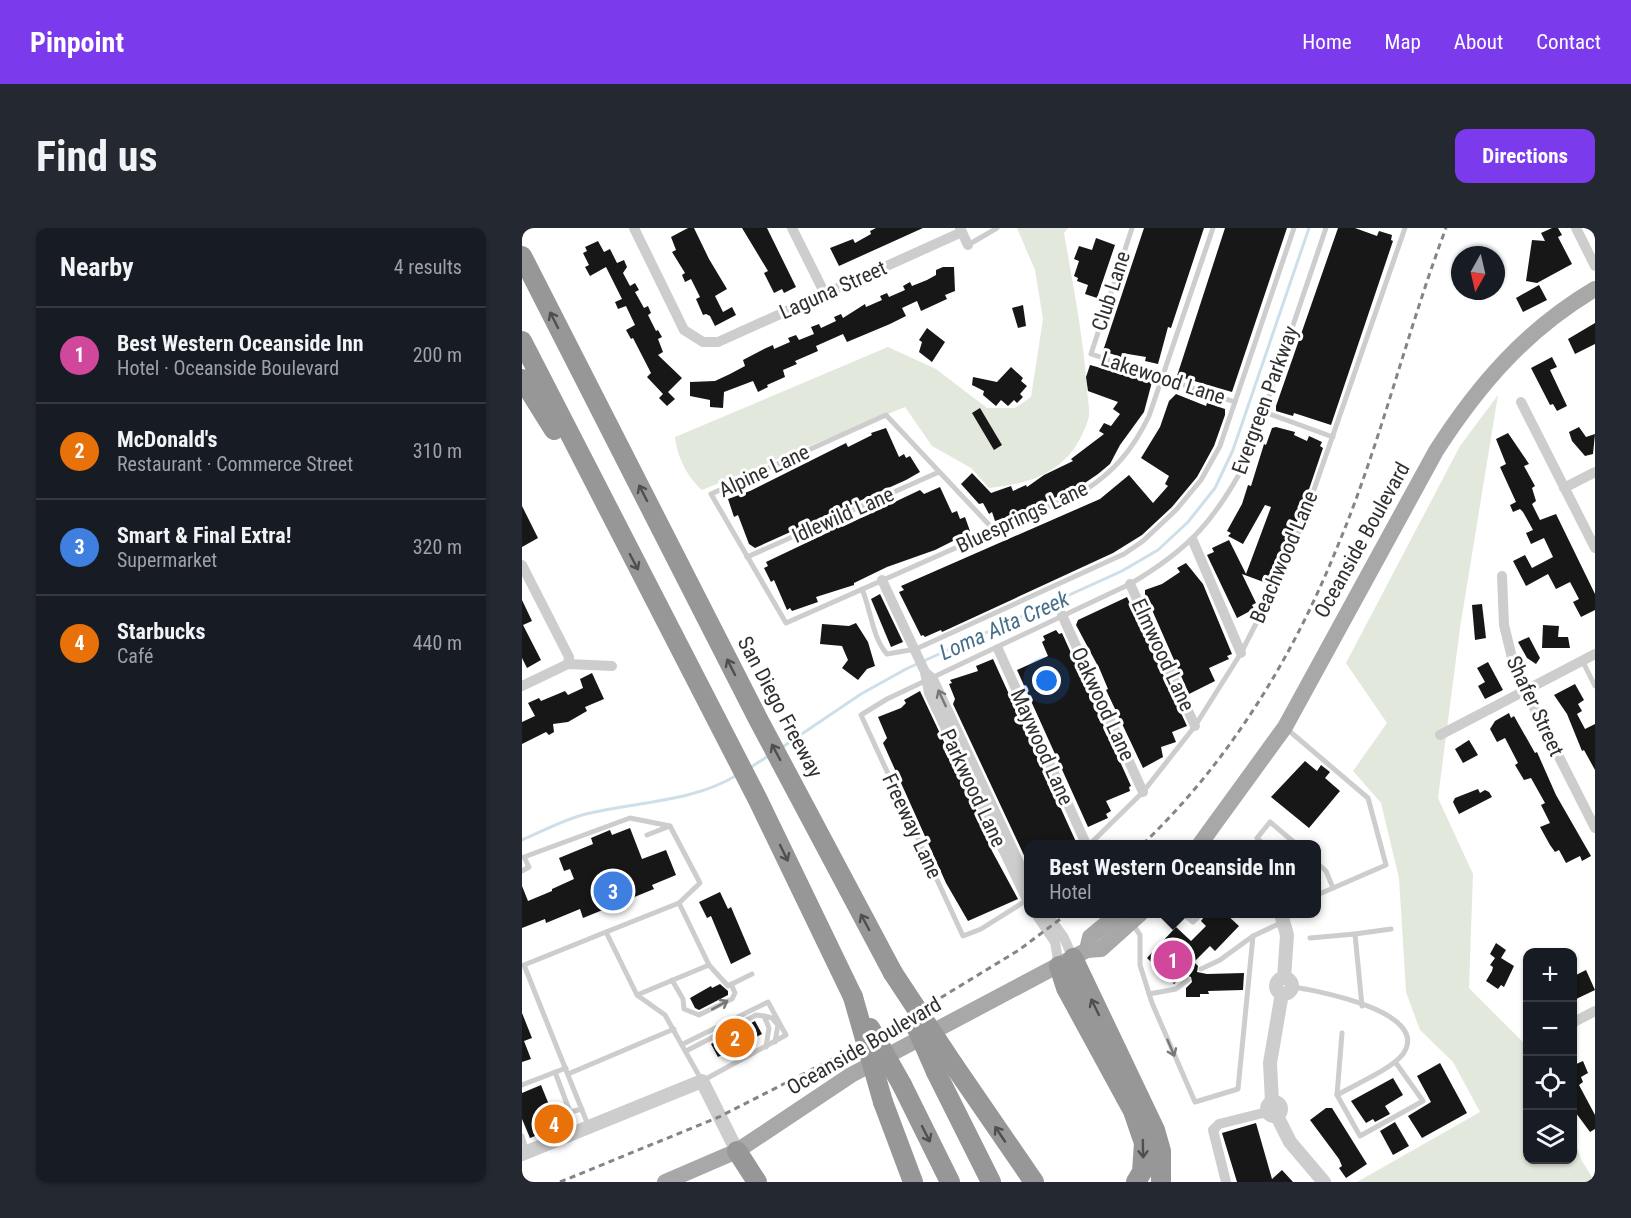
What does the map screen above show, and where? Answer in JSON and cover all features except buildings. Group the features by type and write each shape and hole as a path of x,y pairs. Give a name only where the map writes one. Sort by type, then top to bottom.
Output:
{"highway":[{"name":"San Diego Freeway","path":"522,256 758,719 945,1068 991,1182"},
{"path":"522,341 619,535 758,800 853,997 902,1085 950,1182"},
{"path":"522,379 619,535"},
{"path":"1073,958 1066,988 1133,1111 1144,1143 1142,1172 1136,1182"},
{"path":"1073,958 1155,1130 1161,1151 1161,1182"},
{"path":"853,997 884,1102 913,1182"},
{"path":"945,1068 1034,1182"},
{"path":"737,1151 749,1182"},
{"path":"737,1151 757,1182"}],"main road":[{"name":"Oceanside Boulevard","path":"1205,840 1285,727 1436,452 1462,411 1521,343 1595,289"},
{"name":"Oceanside Boulevard","path":"665,1182 737,1151 851,1075 1073,958 1090,937 1126,918"}],"street":[{"name":"Laguna Street","path":"634,228 684,330 703,342 718,342 961,230"},
{"path":"792,228 825,294"},
{"path":"1576,228 1595,266"},
{"path":"961,230 968,245"},
{"path":"1521,402 1595,548"},
{"path":"1564,488 1595,472"},
{"path":"1192,541 1241,653"},
{"path":"522,565 569,657 568,664"},
{"name":"Shafer Street","path":"1502,576 1507,644 1524,691 1595,828"},
{"name":"Parkwood Lane","path":"882,580 1024,892"},
{"name":"Elmwood Lane","path":"1130,584 1195,726"},
{"name":"Oakwood Lane","path":"1062,615 1143,792"},
{"name":"Maywood Lane","path":"998,649 1086,840"},
{"path":"1440,735 1595,654"},
{"path":"522,686 568,664 612,666"},
{"name":"Parkwood Lane","path":"928,677 1024,874"},
{"path":"1039,918 1055,942 1073,958"},
{"path":"1050,918 1064,938 1073,958"},
{"path":"1282,918 1287,957 1286,986 1270,1063 1272,1110 1290,1142 1324,1182"},
{"path":"1577,1020 1595,1011"},
{"path":"525,1153 702,1081 737,1151"},
{"path":"1226,1182 1213,1130 1219,1124 1272,1110"}],"lane":[{"path":"968,245 997,228"},
{"name":"Club Lane","path":"1091,354 1132,228"},
{"name":"Bluesprings Lane","path":"786,623 1084,491 1122,461 1135,445 1149,416 1213,228"},
{"name":"Evergreen Parkway","path":"862,589 871,612 874,630 887,654 917,653 1124,554 1143,541 1176,510 1201,480 1220,446 1294,228"},
{"name":"Evergreen Parkway","path":"861,715 928,677 998,649 1062,615 1130,584 1162,566 1192,541 1233,487 1248,458 1326,228"},
{"name":"Beachwood Lane","path":"1092,840 1143,792 1195,726 1241,653 1267,602 1301,526 1404,228"},
{"name":"Lakewood Lane","path":"1091,354 1235,402"},
{"path":"1264,412 1332,437"},
{"name":"Alpine Lane","path":"786,623 711,494 886,415 939,472"},
{"path":"939,472 994,530"},
{"name":"Idlewild Lane","path":"747,557 939,472"},
{"path":"1582,660 1595,686"},
{"name":"Freeway Lane","path":"861,715 963,936 981,929 1024,903"},
{"path":"1285,727 1368,798 1386,865 1321,893"},
{"path":"522,871 529,867 524,857 630,818 670,826"},
{"path":"1259,840 1257,838 1270,822 1291,840"},
{"path":"647,835 670,826"},
{"path":"589,1126 524,965 679,903 700,883 670,826"},
{"path":"1321,867 1326,871 1333,888"},
{"path":"679,903 709,965 728,986 752,974"},
{"path":"1131,918 1140,935 1140,965 1149,994 1195,1102 1238,1089 1253,936"},
{"path":"1201,969 1220,960 1280,918"},
{"path":"1310,938 1391,929"},
{"path":"606,932 637,995 665,1015 702,1081 786,1035 768,1002 683,1044"},
{"path":"1355,934 1362,1006"},
{"path":"637,995 709,965"},
{"path":"672,980 683,999 684,1009 699,1015 732,999 735,993 731,984"},
{"path":"1149,994 1176,989 1188,980"},
{"path":"1286,986 1329,992 1400,1022 1407,1043 1405,1052 1396,1063 1336,1095"},
{"path":"686,1051 756,1015 772,1018 778,1025 775,1042"},
{"path":"764,1016 769,1028 766,1047"},
{"path":"522,1085 555,1072 567,1071 674,1029"},
{"path":"1342,1033 1336,1095 1360,1136 1423,1101 1396,1063"},
{"path":"555,1072 570,1112 582,1109"},
{"path":"522,1136 525,1153"}],"shaded area":[{"path":"1017,228 1068,228 1064,233 1080,329 1089,413 1081,437 1073,451 1062,462 1037,477 1006,486 989,488 971,468 932,446 905,407 702,490 692,479 681,459 675,437 888,347 936,369 987,408 1015,408 1031,397 1043,319 1035,270"},
{"path":"1498,395 1460,628 1438,798 1473,874 1469,988 1523,1042 1523,1164 1577,1164 1577,1148 1595,1182 1357,1182 1480,1112 1453,1062 1420,1030 1406,992 1399,878 1381,803 1353,771 1387,723 1346,663 1460,446"}],"waterway":[{"name":"Loma Alta Creek","path":"781,748 861,694 906,669 1122,571 1158,550 1188,522 1215,488 1233,450 1309,228"},
{"name":"Loma Alta Creek","path":"751,767 770,755"},
{"name":"Loma Alta Creek","path":"522,840 578,816 683,796 702,791 737,775"}],"railway":[{"path":"1147,840 1203,779 1255,708 1278,670 1319,591 1366,471 1446,228"},
{"path":"932,1003 1019,950 1062,918"},
{"path":"560,1182 719,1117 854,1048"}],"place":[{"name":"Smart & Final Extra!","path":"613,891"},
{"name":"Best Western Oceanside Inn","path":"1173,960"},
{"name":"McDonald's","path":"735,1038"},
{"name":"Starbucks","path":"554,1124"}]}
